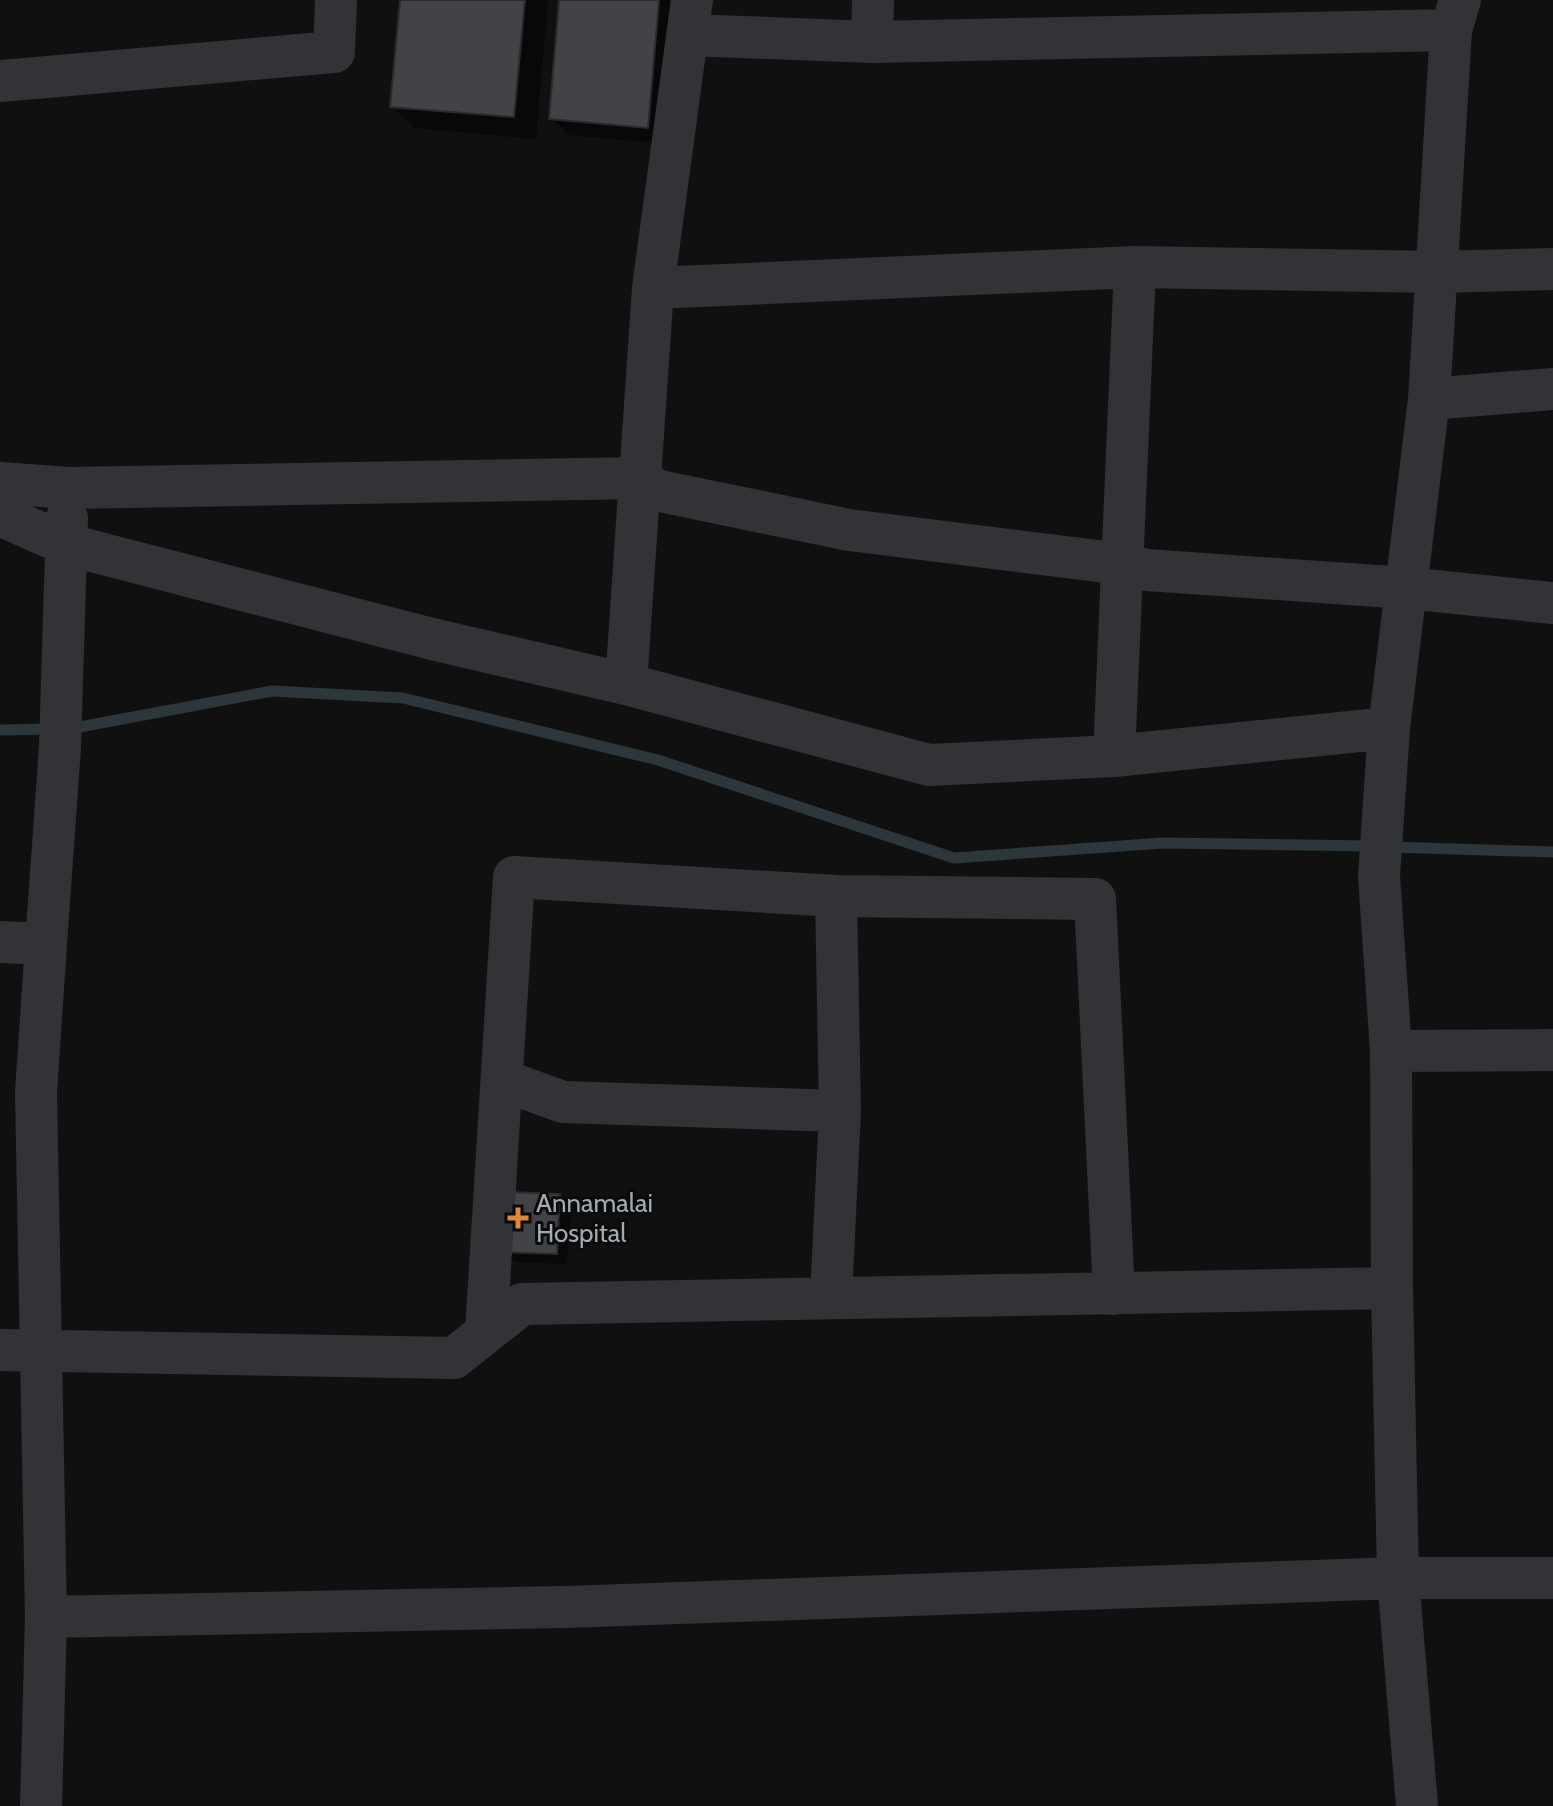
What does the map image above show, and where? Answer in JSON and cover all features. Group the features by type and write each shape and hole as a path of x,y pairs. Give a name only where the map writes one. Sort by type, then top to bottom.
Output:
{"street":[{"path":"0,81 334,52 336,0"},
{"path":"872,42 873,0"},
{"path":"626,684 653,288 690,18 872,42 1455,15 1429,399 1389,728 1379,876 1391,1051 1398,1578 1417,1806"},
{"path":"1114,756 1135,267"},
{"path":"653,288 1135,267 1436,272 1553,269"},
{"path":"1429,399 1553,389"},
{"path":"0,483 69,488 641,478 655,490 849,530 1122,564 1147,570 1406,588 1553,603"},
{"path":"41,1806 46,1617 36,1092 60,729 69,488"},
{"path":"0,515 65,544 432,639 626,684 929,765 1114,756 1389,728"},
{"path":"486,1332 514,877 836,896 1095,899 1114,1294"},
{"path":"831,1298 840,1111 836,896"},
{"path":"0,942 46,944"},
{"path":"1391,1051 1553,1050"},
{"path":"502,1080 563,1102 840,1111"},
{"path":"0,1350 454,1358 522,1304 1392,1288"},
{"path":"46,1617 582,1607 1398,1578 1553,1578"}],"building":[{"path":"400,0 525,0 514,117 390,107"},
{"path":"559,0 659,0 648,128 549,119"},
{"path":"505,1192 560,1194 557,1254 502,1252"}],"waterway":[{"path":"69,729 272,691 403,698 658,760 954,858 1163,843 1371,846"},
{"path":"0,730 51,729"},
{"path":"1389,847 1553,852"}],"place":[{"name":"Annamalai Hospital","path":"518,1218"}]}
